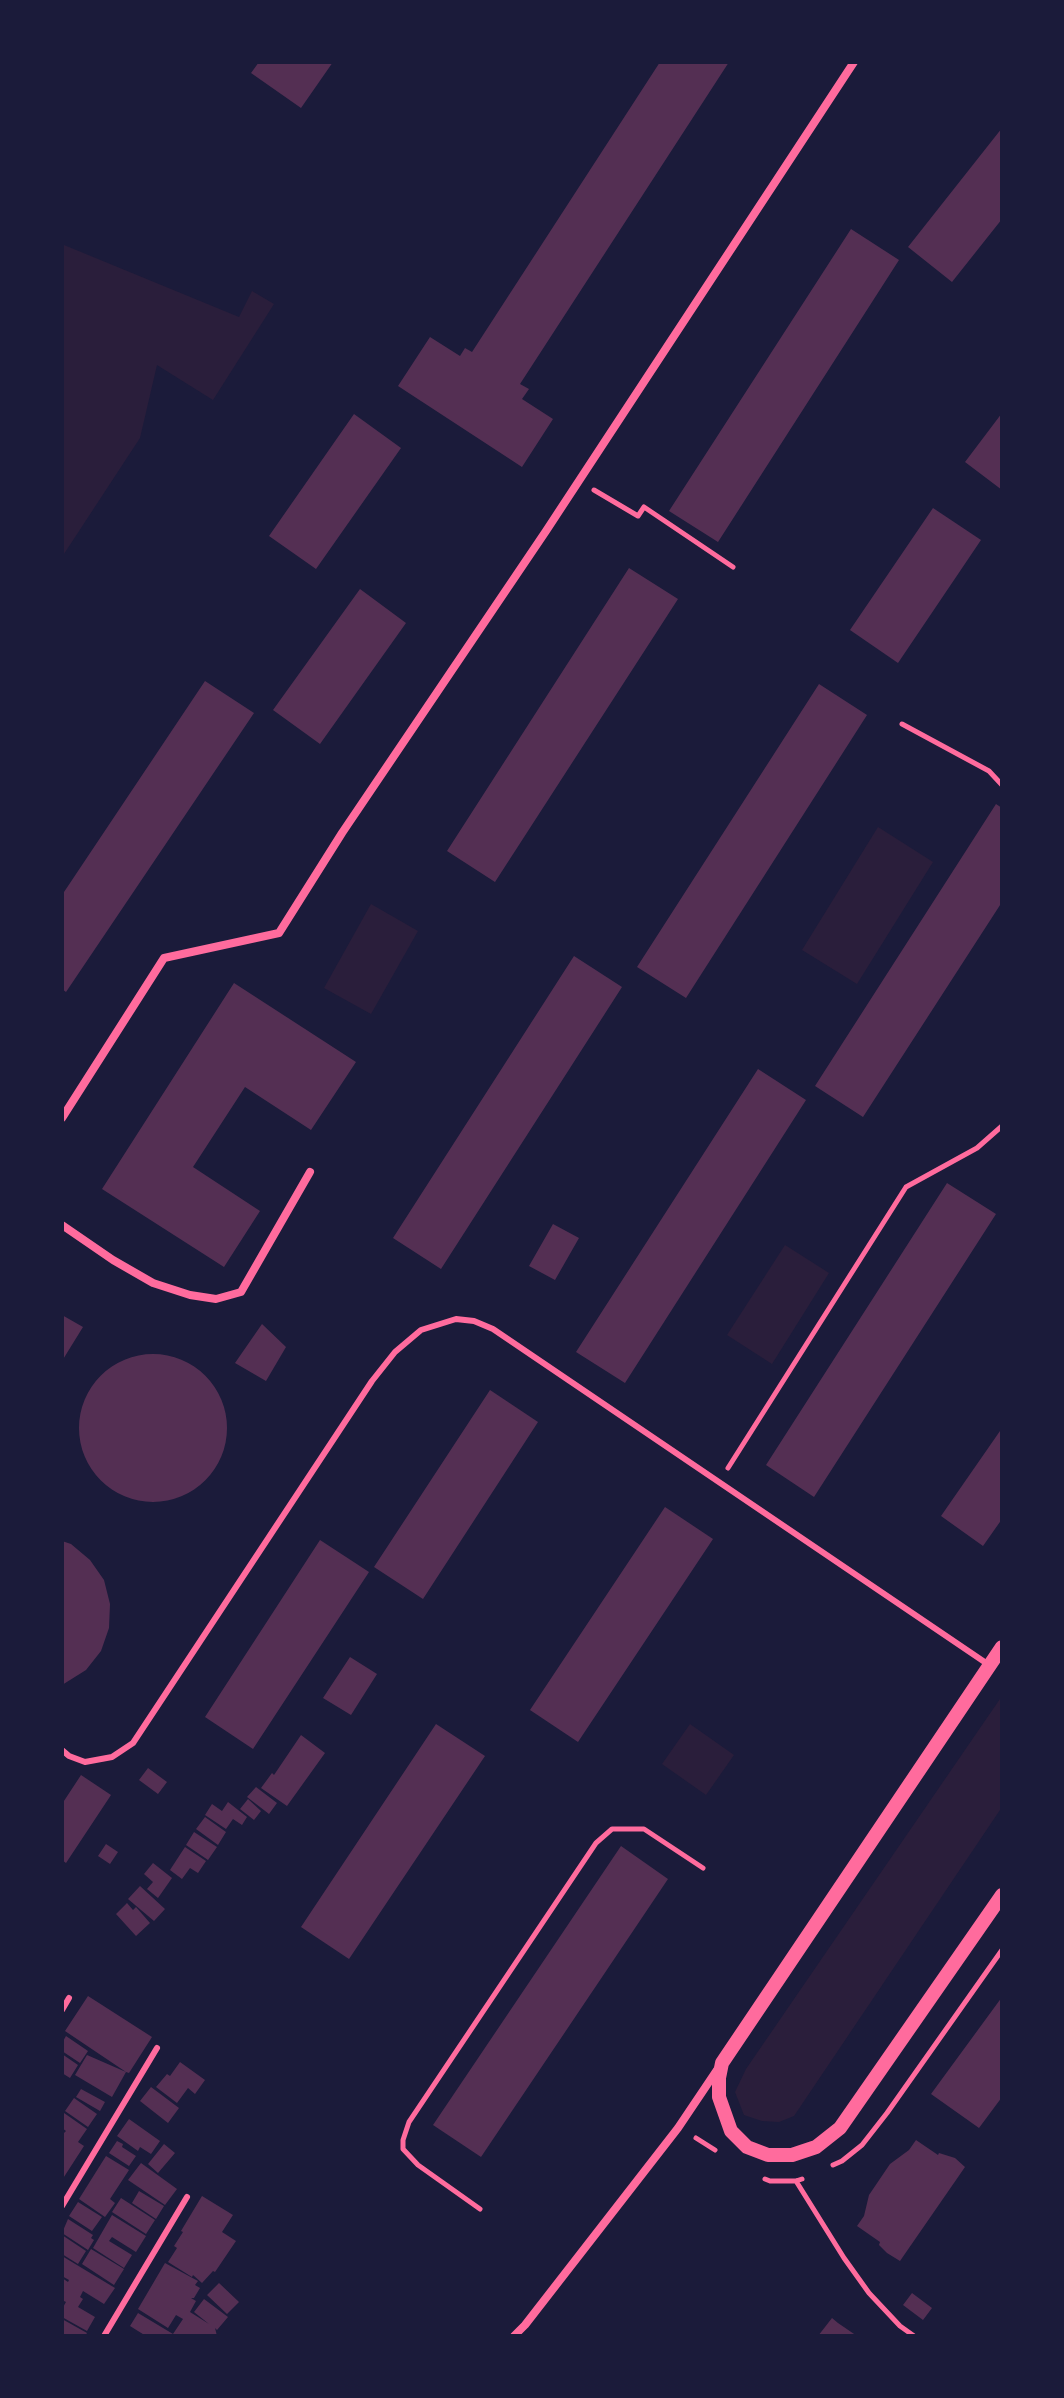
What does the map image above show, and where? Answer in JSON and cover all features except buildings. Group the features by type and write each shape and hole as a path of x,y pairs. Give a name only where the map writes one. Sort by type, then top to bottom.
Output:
{"street":[{"path":"62,1118 164,958 279,933 342,833 579,481 854,62"},
{"path":"62,1225 153,1283 190,1295 216,1299 241,1292 310,1172"},
{"path":"514,2336 678,2128 1002,1647"},
{"path":"722,2063 719,2097 731,2131 747,2147 768,2155 792,2155 816,2147 840,2128 1002,1895"}],"lane":[{"path":"62,1750 85,1762 112,1757 133,1743 372,1381 395,1352 421,1330 456,1319 474,1321 493,1329 989,1665"},
{"path":"62,2010 69,1998"},
{"path":"62,2206 157,2048"},
{"path":"104,2336 187,2197"}],"path":[{"path":"579,481 638,516 644,507 733,567"},
{"path":"902,724 989,771 1002,785"},
{"path":"718,1482 906,1187 977,1148 1002,1126"},
{"path":"480,2209 418,2165 403,2149 409,2122 596,1843 612,1829 644,1829 703,1868"},
{"path":"796,2181 869,2293 900,2326 914,2336"}],"shaded area":[{"path":"62,246 239,317 252,291 274,304 213,400 157,365 140,438 62,557"},
{"path":"878,827 933,862 857,984 802,950"},
{"path":"371,904 418,931 371,1014 324,988"},
{"path":"785,1245 829,1273 772,1364 727,1335"},
{"path":"1002,1696 1002,1807 794,2116 779,2122 744,2115 735,2092 746,2069"},
{"path":"690,1724 734,1755 706,1795 662,1764"}]}
